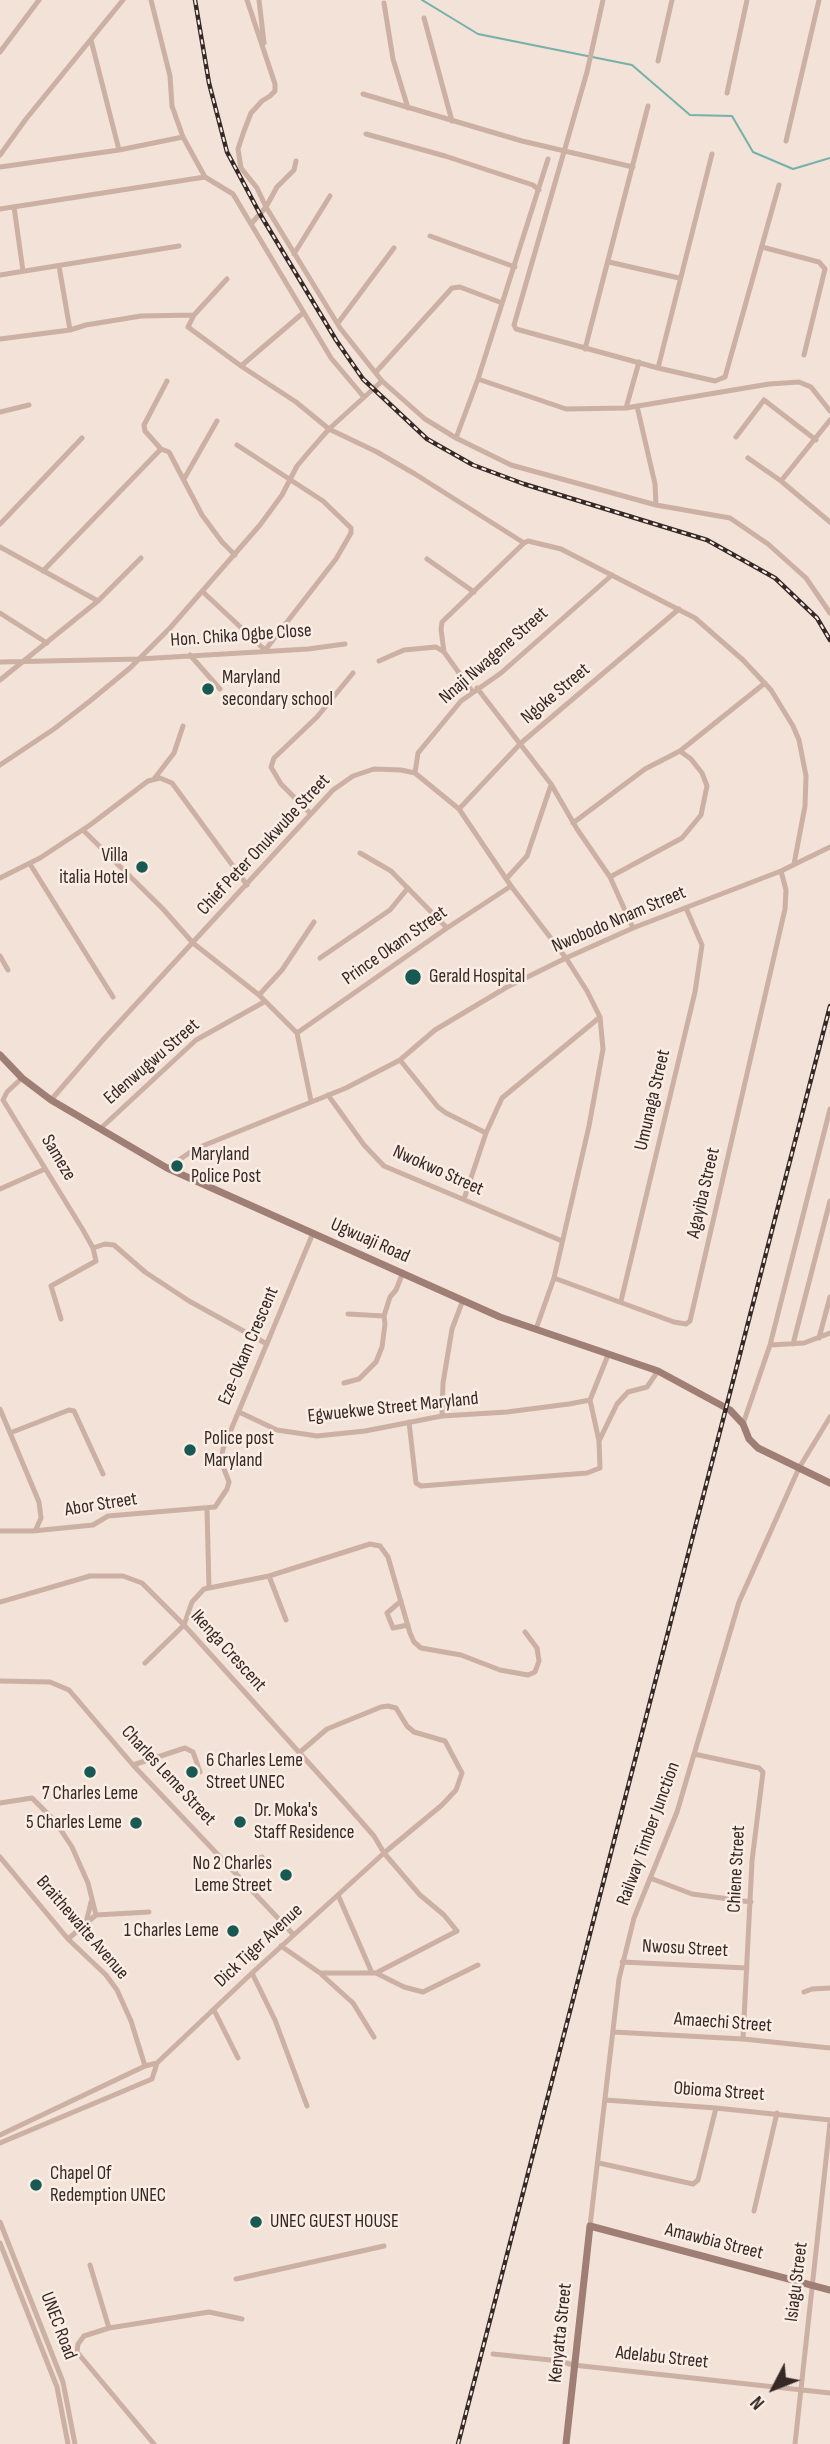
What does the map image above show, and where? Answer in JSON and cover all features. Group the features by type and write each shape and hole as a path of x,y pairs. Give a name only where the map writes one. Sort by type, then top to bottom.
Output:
{"main road":[{"name":"Ugwuaji Road","path":"0,1055 22,1078 51,1100 167,1168 500,1317 658,1371 726,1408 743,1424 753,1444 830,1483"},
{"name":"Amawbia Street","path":"590,2226 830,2290"},
{"name":"Kenyatta Street","path":"566,2444 590,2226"}],"street":[{"path":"0,51 39,0"},
{"path":"0,155 123,0"},
{"path":"151,0 170,76 172,106 183,137 205,177 233,194 331,358 363,396"},
{"path":"247,0 275,91 251,113 238,149 241,168 257,188 294,254 338,323 382,381 425,419 456,438 511,465 656,505 730,518 768,544 806,578 830,613"},
{"path":"259,0 265,53"},
{"path":"603,0 587,72 514,324 521,332 715,381 725,377 779,185"},
{"path":"658,61 672,0"},
{"path":"727,93 747,0"},
{"path":"786,141 819,0"},
{"path":"384,3 393,59 408,108"},
{"path":"424,18 452,121"},
{"path":"91,40 119,150"},
{"path":"363,94 452,121 633,167"},
{"path":"585,349 648,106"},
{"path":"366,134 445,156 533,185 539,190"},
{"path":"0,167 119,150 183,137"},
{"path":"658,368 712,154"},
{"path":"456,438 478,379 548,159"},
{"path":"251,224 266,207 277,187 294,170 296,161"},
{"path":"0,209 205,177"},
{"path":"294,254 330,196"},
{"path":"14,206 23,271"},
{"path":"430,236 514,267"},
{"path":"0,275 178,246"},
{"path":"338,323 394,247"},
{"path":"762,247 820,262 825,269 804,355"},
{"path":"609,262 679,278"},
{"path":"59,266 70,330"},
{"path":"227,279 194,315 188,327 296,402 329,429 377,452 524,543"},
{"path":"376,372 452,288 460,287 502,303"},
{"path":"241,366 303,313"},
{"path":"0,339 70,330 141,316 194,315"},
{"path":"626,408 639,362"},
{"path":"478,379 566,409 626,408 769,384 799,382 811,387 830,411"},
{"path":"167,381 144,425 145,431 161,449 169,452 202,515 235,555"},
{"path":"0,765 54,729 139,659 203,593 235,555 291,481 297,466 329,429 382,381"},
{"path":"736,437 764,400 769,384"},
{"path":"764,400 816,440"},
{"path":"0,412 29,405"},
{"path":"637,406 655,484 656,505"},
{"path":"781,481 830,420"},
{"path":"184,479 217,421"},
{"path":"822,431 830,438"},
{"path":"0,524 82,438"},
{"path":"203,593 266,650 336,559 351,533 351,528 345,521 323,501 237,445"},
{"path":"43,571 161,449"},
{"path":"748,458 781,481 830,522"},
{"path":"444,652 440,625 524,543 532,541 561,549 679,609 709,628 765,683 778,698 793,726 804,762 805,806 794,864"},
{"path":"0,547 98,601"},
{"path":"0,680 98,601 141,558"},
{"path":"427,559 474,592"},
{"name":"Nnaji Nwagene Street","path":"415,773 418,753 461,701 501,673 612,575"},
{"name":"Ngoke Street","path":"459,809 521,743 679,609"},
{"path":"0,613 47,643"},
{"name":"Hon. Chika Ogbe Close","path":"0,662 139,659 308,649 345,644"},
{"path":"379,661 415,648 431,647 444,652 521,743 551,784 573,823 610,877 633,928"},
{"path":"190,655 220,689"},
{"path":"310,813 281,784 271,767 274,758 317,717 352,673"},
{"path":"573,823 645,769 680,751 765,683"},
{"path":"0,878 30,864 83,830 154,779 174,752 183,726"},
{"path":"610,877 687,834 701,815 707,786 702,773 691,759 680,751"},
{"name":"Chief Peter Onukwube Street","path":"51,1100 310,813 343,782 364,771 386,769 415,773"},
{"path":"415,773 459,809 511,886 566,958 587,990 600,1017 603,1049 589,1126 554,1278 536,1329"},
{"path":"154,779 166,779 172,783 247,885"},
{"path":"507,878 527,856 551,784"},
{"path":"83,830 193,943 259,995 297,1033 311,1101"},
{"name":"Nwobodo Nnam Street","path":"167,1168 195,1149 328,1095 400,1059 435,1031 507,987 566,958 633,928 781,871 830,847"},
{"path":"360,853 391,871 447,928"},
{"path":"30,864 113,997"},
{"name":"Agayiba Street","path":"554,1278 621,1301 636,1310 674,1322 686,1324 690,1321 781,930 786,890 781,871"},
{"name":"Prince Okam Street","path":"297,1033 511,886"},
{"path":"320,958 390,910 408,888"},
{"name":"Umunaga Street","path":"621,1301 695,992 702,945 686,908"},
{"path":"259,995 282,970 314,922"},
{"path":"0,956 8,970"},
{"name":"Edenwugwu Street","path":"100,1129 196,1040 264,1002"},
{"path":"464,1199 486,1133 506,1093 600,1017"},
{"path":"400,1059 438,1107 486,1133"},
{"name":"Sameze","path":"22,1078 7,1092 3,1100 93,1248 96,1261 51,1286 61,1319"},
{"name":"Nwokwo Street","path":"328,1095 364,1145 384,1166 562,1241"},
{"path":"743,1424 770,1345 830,1109"},
{"path":"0,1189 45,1169"},
{"path":"793,1344 830,1201"},
{"name":"Eze-Okam Crescent","path":"207,1509 215,1507 228,1489 229,1482 221,1461 227,1439 313,1233"},
{"path":"93,1248 105,1244 114,1245 145,1272 190,1301 267,1344"},
{"path":"344,1383 359,1379 378,1358 384,1338 384,1316 403,1272"},
{"path":"819,1338 830,1297"},
{"path":"443,1416 443,1383 452,1329 463,1300"},
{"path":"348,1314 384,1316"},
{"path":"770,1345 793,1344 830,1333"},
{"path":"409,1422 416,1483 421,1486 587,1473 600,1468 599,1441 590,1399 608,1355"},
{"path":"599,1441 617,1405 628,1392 647,1387 658,1371"},
{"name":"Egwuekwe Street Maryland","path":"239,1412 277,1430 312,1436 365,1431 443,1416 528,1410 590,1399"},
{"path":"0,1409 39,1502 41,1518 36,1529"},
{"path":"10,1433 69,1410 74,1411 103,1474"},
{"name":"Railway Timber Junction","path":"590,2226 622,1962 637,1909 677,1812 739,1602 799,1468 830,1417"},
{"path":"207,1509 209,1588"},
{"name":"Abor Street","path":"0,1531 93,1525 108,1516 207,1509"},
{"path":"145,1663 184,1625 194,1598 209,1588 268,1576 375,1544 388,1557 414,1642 421,1648 461,1655 500,1670 528,1675 535,1672 539,1661 537,1648 525,1632"},
{"name":"Ikenga Crescent","path":"0,1602 90,1576 123,1576 142,1583 184,1625 374,1836 384,1853 420,1895 444,1915 457,1931 374,1973"},
{"path":"268,1576 286,1620"},
{"path":"401,1601 387,1614 393,1628 408,1625"},
{"name":"Charles Leme Street","path":"0,1681 50,1682 69,1690 133,1765 293,1934"},
{"name":"Dick Tiger Avenue","path":"157,2063 293,1934 456,1790 462,1773 445,1741 414,1732 396,1708 381,1707 327,1729 299,1753"},
{"path":"133,1765 185,1748 193,1752 200,1772"},
{"name":"Chiene Street","path":"694,1754 759,1768 763,1772 755,1822 743,2039"},
{"path":"0,1803 32,1798 46,1811 72,1847 89,1883 96,1915"},
{"name":"Braithewaite Avenue","path":"0,1857 68,1939 106,1975 117,1990 131,2021 145,2066"},
{"path":"235,1872 246,1861 251,1863 262,1857"},
{"path":"650,1878 692,1895 751,1902"},
{"path":"338,1895 374,1973"},
{"path":"86,1924 92,1899"},
{"path":"68,1939 96,1915 149,1912"},
{"path":"281,1946 320,1973 353,2003 374,2037"},
{"name":"Nwosu Street","path":"622,1962 747,1968"},
{"path":"320,1973 374,1973 422,1992 478,1965"},
{"path":"252,1973 275,2020 307,2106"},
{"path":"804,1992 820,1988 830,1989"},
{"path":"214,2010 237,2058"},
{"name":"Amaechi Street","path":"613,2032 743,2039 830,2048"},
{"path":"0,2135 145,2066 157,2063"},
{"path":"0,2143 152,2079 157,2063"},
{"name":"Obioma Street","path":"605,2100 777,2113 830,2121"},
{"path":"598,2163 693,2184 698,2180 716,2108"},
{"path":"754,2211 777,2113"},
{"name":"Isiagu Street","path":"795,2444 812,2284 827,2190 830,2121"},
{"name":"UNEC Road","path":"0,2222 61,2378 75,2444"},
{"name":"UNEC Road","path":"0,2243 57,2386 68,2444"},
{"path":"236,2279 384,2246"},
{"path":"90,2265 109,2328"},
{"path":"154,2444 78,2352 78,2344 84,2336 109,2328 209,2312 242,2319"},
{"name":"Adelabu Street","path":"493,2354 830,2393"}],"waterway":[{"path":"422,0 478,34 632,65 690,115 732,116 753,152 793,169 830,158"}],"railway":[{"path":"195,0 209,83 227,152 260,214 336,340 363,379 427,439 473,465 524,484 707,540 775,578 817,618 830,640"},
{"path":"458,2444 830,1006"}],"place":[{"name":"Maryland secondary school","path":"208,689"},
{"name":"Villa italia Hotel","path":"142,867"},
{"name":"Gerald Hospital","path":"413,977"},
{"name":"Maryland Police Post","path":"177,1166"},
{"name":"Police post Maryland","path":"190,1450"},
{"name":"7 Charles Leme","path":"90,1772"},
{"name":"6 Charles Leme Street UNEC","path":"192,1772"},
{"name":"Dr. Moka's Staff Residence","path":"240,1822"},
{"name":"5 Charles Leme","path":"136,1823"},
{"name":"No 2 Charles Leme Street","path":"286,1875"},
{"name":"1 Charles Leme","path":"233,1931"},
{"name":"Chapel Of Redemption UNEC","path":"36,2185"},
{"name":"UNEC GUEST HOUSE","path":"256,2222"}]}
